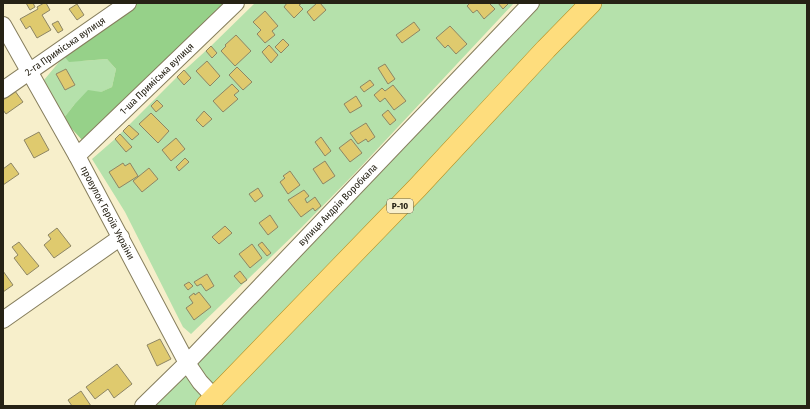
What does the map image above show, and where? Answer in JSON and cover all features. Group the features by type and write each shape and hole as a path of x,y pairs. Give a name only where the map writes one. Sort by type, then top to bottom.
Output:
{"main road":[{"name":"Р-10","path":"210,402 418,187 591,3"}],"street":[{"name":"2-га Приміська вулиця","path":"3,90 128,3"},
{"name":"1-ша Приміська вулиця","path":"78,156 236,3"},
{"name":"вулиця Андрія Воробкала","path":"143,406 188,363 530,3"},
{"name":"провулок Героїв України","path":"3,25 78,156 210,402"},
{"path":"3,320 121,237"}],"green space":[{"path":"134,3 232,3 97,134 82,140 63,119 88,90 101,92 112,87 116,69 107,59 69,62 64,56"},
{"path":"255,3 514,3 355,173 302,227 191,334 183,327 125,212 92,159 115,139 177,77"},
{"path":"531,3 807,3 807,406 143,406"},
{"path":"64,56 82,61 107,59 116,69 112,87 74,105 63,119 44,80","holes":["66,69 74,85 65,90 56,74"]}],"building":[{"path":"26,3 33,3 35,7 30,10"},
{"path":"46,3 50,10 42,15 51,30 37,38 30,26 26,29 20,19 38,9 37,7"},
{"path":"287,3 302,3 299,5 303,9 294,18 284,7"},
{"path":"317,3 320,3 326,10 314,21 307,12"},
{"path":"470,3 489,3 495,9 484,19 477,10 473,13 467,6"},
{"path":"498,3 509,3 503,9"},
{"path":"77,4 84,15 77,20 69,9"},
{"path":"265,11 278,26 272,31 275,35 265,43 257,34 261,30 253,22"},
{"path":"58,21 63,30 58,33 52,24"},
{"path":"414,22 420,30 402,43 396,35"},
{"path":"450,26 467,44 456,54 448,45 445,48 436,38"},
{"path":"236,35 251,51 235,66 221,51"},
{"path":"283,39 289,45 281,53 275,47"},
{"path":"269,45 278,55 271,63 262,52"},
{"path":"211,46 217,53 212,58 206,51"},
{"path":"207,61 220,76 210,86 196,71"},
{"path":"385,64 395,79 388,84 378,68"},
{"path":"237,67 252,82 243,90 229,75"},
{"path":"66,69 75,85 65,90 56,74"},
{"path":"184,70 191,78 184,85 177,77"},
{"path":"370,80 374,85 364,92 360,87"},
{"path":"232,84 239,91 234,95 238,99 223,112 213,101"},
{"path":"393,85 406,101 394,110 385,98 380,102 374,95 382,88 385,91"},
{"path":"15,91 23,102 6,114 3,110 3,100"},
{"path":"356,96 362,106 350,113 344,104"},
{"path":"157,100 163,106 156,112 151,106"},
{"path":"388,110 396,120 390,125 382,115"},
{"path":"204,111 212,119 203,127 196,120"},
{"path":"151,113 169,131 158,143 139,124"},
{"path":"366,123 375,137 368,142 366,139 358,144 350,133"},
{"path":"129,125 139,134 132,140 123,131"},
{"path":"39,132 49,150 34,158 24,140"},
{"path":"120,134 132,147 126,152 115,139"},
{"path":"321,137 331,151 325,156 315,142"},
{"path":"176,138 185,149 171,161 162,150"},
{"path":"351,139 362,153 350,162 339,148"},
{"path":"185,158 189,162 179,171 176,167"},
{"path":"325,161 335,176 323,184 313,169"},
{"path":"11,163 19,174 3,185 3,169"},
{"path":"123,163 125,166 130,163 138,176 119,188 109,172"},
{"path":"149,168 158,179 142,192 133,181"},
{"path":"290,171 300,185 288,194 280,182 285,178 283,176"},
{"path":"258,188 263,196 255,202 249,194"},
{"path":"304,190 309,196 305,199 307,203 315,197 321,206 315,211 313,208 301,217 288,200"},
{"path":"270,215 278,227 268,235 259,223"},
{"path":"225,226 232,233 219,244 212,237"},
{"path":"57,228 71,246 54,258 44,245 51,239 48,235"},
{"path":"19,242 39,266 27,275 14,258 18,255 12,247"},
{"path":"262,242 271,253 267,256 258,245"},
{"path":"252,244 262,258 250,268 239,254"},
{"path":"3,271 13,285 3,292"},
{"path":"240,271 247,280 241,284 234,276"},
{"path":"207,274 214,286 206,291 201,284 197,286 194,282"},
{"path":"189,282 193,286 188,290 184,285"},
{"path":"199,292 211,307 194,320 186,308 193,303 189,297 194,293 195,295"},
{"path":"160,339 171,359 157,366 147,345"},
{"path":"117,364 132,384 114,398 108,389 95,399 86,387"},
{"path":"81,391 91,406 72,406 68,400"}]}
